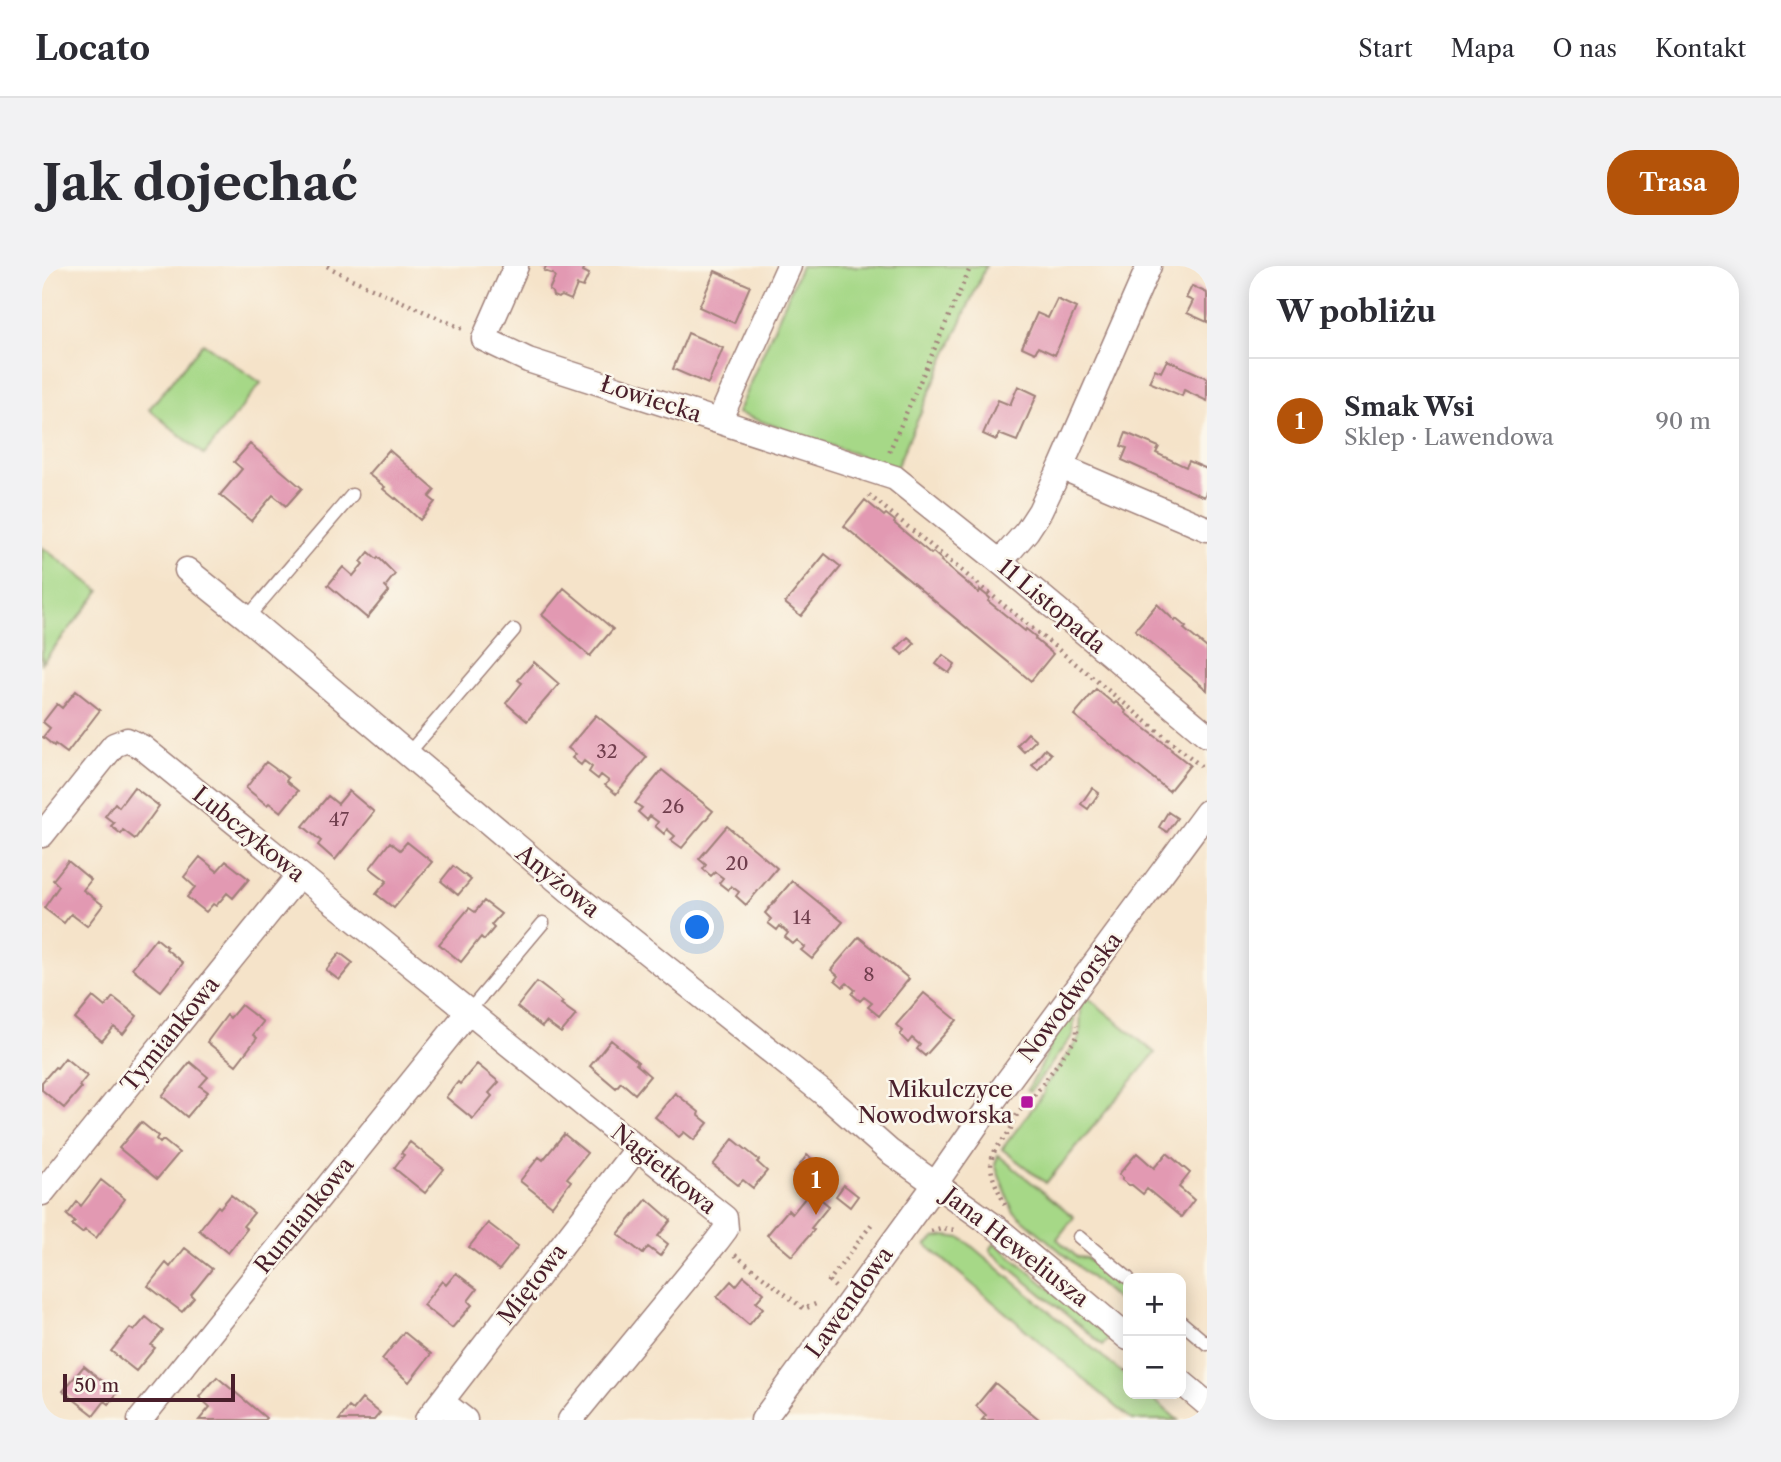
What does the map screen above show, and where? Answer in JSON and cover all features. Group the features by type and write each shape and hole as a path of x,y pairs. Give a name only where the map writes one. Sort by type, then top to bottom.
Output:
{"street":[{"path":"484,339 516,266"},
{"path":"719,421 789,266"},
{"path":"1000,562 1027,531 1040,511 1149,266"},
{"name":"Łowiecka","path":"484,339 528,360 719,421 880,480"},
{"path":"1061,467 1207,529"},
{"name":"11 Listopada","path":"880,480 1000,562 1207,735"},
{"name":"Anyżowa","path":"187,570 570,891 822,1093 889,1151 935,1183"},
{"name":"Lubczykowa","path":"42,835 114,745 127,740 142,747 469,1010"},
{"name":"Nowodworska","path":"935,1183 1207,812"},
{"name":"Tymiankowa","path":"42,1193 299,875"},
{"name":"Nagietkowa","path":"469,1010 725,1218 726,1229 718,1241 570,1420"},
{"name":"Rumiankowa","path":"140,1420 469,1010"},
{"name":"Miętowa","path":"434,1411 637,1148"},
{"name":"Lawendowa","path":"763,1420 935,1183"},
{"name":"Jana Heweliusza","path":"935,1183 998,1229 1126,1336"},
{"path":"1186,1386 1207,1405"},
{"path":"434,1411 465,1420"}],"lane":[{"path":"247,618 352,495"},
{"path":"407,755 514,630"},
{"path":"469,1010 543,923"},
{"path":"1079,1237 1123,1274"},
{"path":"1186,1326 1207,1344"}],"path":[{"path":"327,266 484,339"},
{"path":"971,266 880,480 1207,771"},
{"path":"996,1148 990,1162 991,1170 1009,1215"},
{"path":"829,1281 874,1221"},
{"path":"718,1241 804,1309 839,1298 848,1304"}],"green space":[{"path":"801,266 986,266 896,468 737,413"},
{"path":"203,343 261,383 204,455 149,409"},
{"path":"42,547 100,591 42,663"},
{"path":"1086,996 1155,1053 1046,1183 1002,1149 1044,1093 1045,1086 1080,1037 1081,1004"},
{"path":"1075,1006 1073,1035 1030,1092 1027,1090 1039,1071 1057,1030"},
{"path":"998,1155 1074,1217 1057,1239 1077,1257 1087,1258 1123,1288 1123,1305 1013,1211 995,1165"},
{"path":"935,1238 961,1238 968,1243 1123,1374 1123,1399 1153,1399 1178,1420 1132,1420 926,1245"},
{"path":"995,1243 1109,1338 1103,1345 991,1252"}],"building":[{"path":"546,266 585,266 583,271 589,274 583,287 577,285 571,300 562,296 558,298 549,290 555,277 544,271"},
{"path":"715,271 750,286 734,323 699,307"},
{"path":"1192,286 1207,293 1207,322 1187,313 1193,301 1186,298"},
{"path":"1057,299 1076,308 1055,355 1038,347 1035,353 1022,347 1037,313 1048,318"},
{"path":"688,333 723,348 708,384 673,369"},
{"path":"1167,360 1207,378 1207,401 1184,390 1182,396 1149,382 1155,369 1161,372"},
{"path":"1018,386 1037,395 1017,441 999,434 996,440 983,434 998,400 1010,405"},
{"path":"1126,433 1159,447 1156,453 1186,467 1189,461 1207,469 1207,490 1204,497 1122,460 1127,448 1121,446"},
{"path":"250,444 302,488 286,506 273,495 251,521 220,495 242,469 234,462"},
{"path":"389,450 435,490 429,497 435,502 420,520 368,474"},
{"path":"865,500 884,516 886,514 895,521 894,523 931,554 933,552 979,593 980,590 990,598 988,601 1036,637 1035,639 1053,654 1031,681 844,526"},
{"path":"369,552 395,574 385,587 389,591 367,618 328,585 343,567 353,576"},
{"path":"825,554 841,567 801,616 785,603"},
{"path":"564,588 613,629 590,656 542,615"},
{"path":"1157,604 1207,648 1207,690 1135,630"},
{"path":"908,637 915,643 903,655 896,649"},
{"path":"943,655 955,664 949,673 936,664"},
{"path":"534,662 559,684 527,721 506,703 522,683 518,680"},
{"path":"1096,689 1114,704 1116,702 1125,713 1190,765 1169,791 1074,715"},
{"path":"76,691 100,710 67,753 43,737 50,728 43,722 57,704 62,708"},
{"path":"596,715 647,757 616,794 605,785 609,781 601,775 598,779 589,772 592,767 584,761 581,765 572,758 576,754 568,748"},
{"path":"1028,733 1036,740 1024,752 1017,745"},
{"path":"1045,749 1051,754 1038,770 1032,765"},
{"path":"266,762 288,778 286,781 298,791 281,812 269,803 267,805 246,788"},
{"path":"662,770 713,811 682,848 671,840 675,836 667,829 664,834 655,826 658,822 650,816 647,820 638,812 642,808 635,803"},
{"path":"134,787 159,806 135,839 123,830 121,834 111,826 114,823 105,816 115,803 119,807"},
{"path":"1092,788 1099,793 1088,809 1081,804"},
{"path":"349,791 374,812 335,860 318,845 321,841 303,826 328,796 338,804"},
{"path":"1168,812 1177,818 1167,832 1159,827"},
{"path":"727,826 777,868 746,905 736,896 739,892 731,886 728,890 719,883 723,878 715,872 711,876 703,869 706,865 699,859"},
{"path":"390,842 400,850 407,842 432,862 394,908 376,894 387,881 370,868"},
{"path":"200,857 217,871 226,861 249,879 233,898 227,893 216,906 213,904 206,912 187,897 195,887 184,877"},
{"path":"68,861 91,880 83,890 103,905 87,926 71,914 64,923 44,908 59,886 53,880"},
{"path":"453,866 471,880 458,895 441,881"},
{"path":"792,881 843,922 812,959 801,950 805,947 797,940 793,944 785,937 788,933 780,926 777,930 768,923 771,919 765,913"},
{"path":"484,901 501,914 491,925 494,928 484,940 481,937 461,962 439,944 469,908 475,912"},
{"path":"859,937 909,979 879,1016 868,1007 872,1003 864,997 860,1001 852,994 855,990 847,983 843,987 835,980 838,976 831,970"},
{"path":"156,938 183,963 161,991 132,968"},
{"path":"340,953 353,963 339,980 326,970"},
{"path":"537,982 576,1015 561,1033 546,1022 542,1027 517,1007"},
{"path":"924,993 957,1020 925,1056 917,1049 920,1045 912,1038 908,1043 900,1035 903,1031 896,1025"},
{"path":"93,997 105,1007 113,997 137,1016 123,1034 114,1027 102,1041 75,1019"},
{"path":"241,1005 263,1022 253,1035 257,1038 236,1065 207,1042 227,1015 230,1018"},
{"path":"611,1040 638,1062 636,1064 650,1076 635,1094 621,1082 616,1088 590,1066"},
{"path":"65,1058 87,1076 79,1086 81,1088 64,1108 42,1090 42,1082"},
{"path":"190,1062 208,1077 200,1086 208,1092 187,1117 162,1096"},
{"path":"477,1064 499,1082 489,1093 492,1096 473,1119 446,1097"},
{"path":"675,1093 708,1123 694,1140 684,1132 679,1137 655,1117"},
{"path":"141,1122 158,1136 156,1139 160,1143 163,1140 179,1153 157,1179 119,1148"},
{"path":"564,1134 587,1153 567,1178 571,1181 552,1206 520,1181 539,1157 543,1160"},
{"path":"733,1139 759,1160 757,1162 767,1171 753,1188 743,1180 738,1185 713,1165"},
{"path":"410,1142 444,1169 425,1193 394,1168"},
{"path":"1137,1153 1154,1168 1167,1153 1190,1173 1179,1187 1194,1200 1181,1217 1147,1189 1143,1194 1122,1180 1119,1174"},
{"path":"807,1155 818,1163 804,1181 794,1173"},
{"path":"101,1180 125,1199 96,1238 85,1230 82,1233 72,1225 75,1222 67,1215 77,1202 81,1206"},
{"path":"844,1185 858,1196 850,1207 836,1196"},
{"path":"811,1191 829,1206 811,1228 814,1230 792,1256 767,1235 788,1210 792,1214"},
{"path":"231,1195 254,1213 243,1226 247,1229 228,1253 199,1230 218,1206 220,1208"},
{"path":"647,1199 671,1220 658,1236 668,1244 660,1256 648,1247 643,1254 618,1234"},
{"path":"488,1223 518,1246 499,1270 469,1247"},
{"path":"185,1248 212,1269 191,1295 194,1298 182,1312 148,1286 166,1263 170,1267"},
{"path":"456,1273 477,1289 468,1301 472,1305 452,1328 423,1305 442,1281 446,1285"},
{"path":"744,1276 764,1293 756,1302 763,1308 749,1325 717,1297 731,1281 736,1286"},
{"path":"146,1317 163,1331 151,1345 155,1348 136,1371 111,1351 130,1328 134,1331"},
{"path":"404,1332 431,1354 409,1382 382,1359"},
{"path":"84,1366 117,1393 109,1404 105,1401 94,1415 63,1391"},
{"path":"217,1377 266,1418 199,1420 210,1407 199,1397"},
{"path":"995,1383 1040,1420 982,1420 986,1415 976,1406"},
{"path":"362,1399 380,1413 374,1420 339,1420 349,1407 353,1410"}],"place":[{"name":"Mikulczyce Nowodworska","path":"1027,1102"},
{"name":"Smak Wsi","path":"816,1215"}]}
